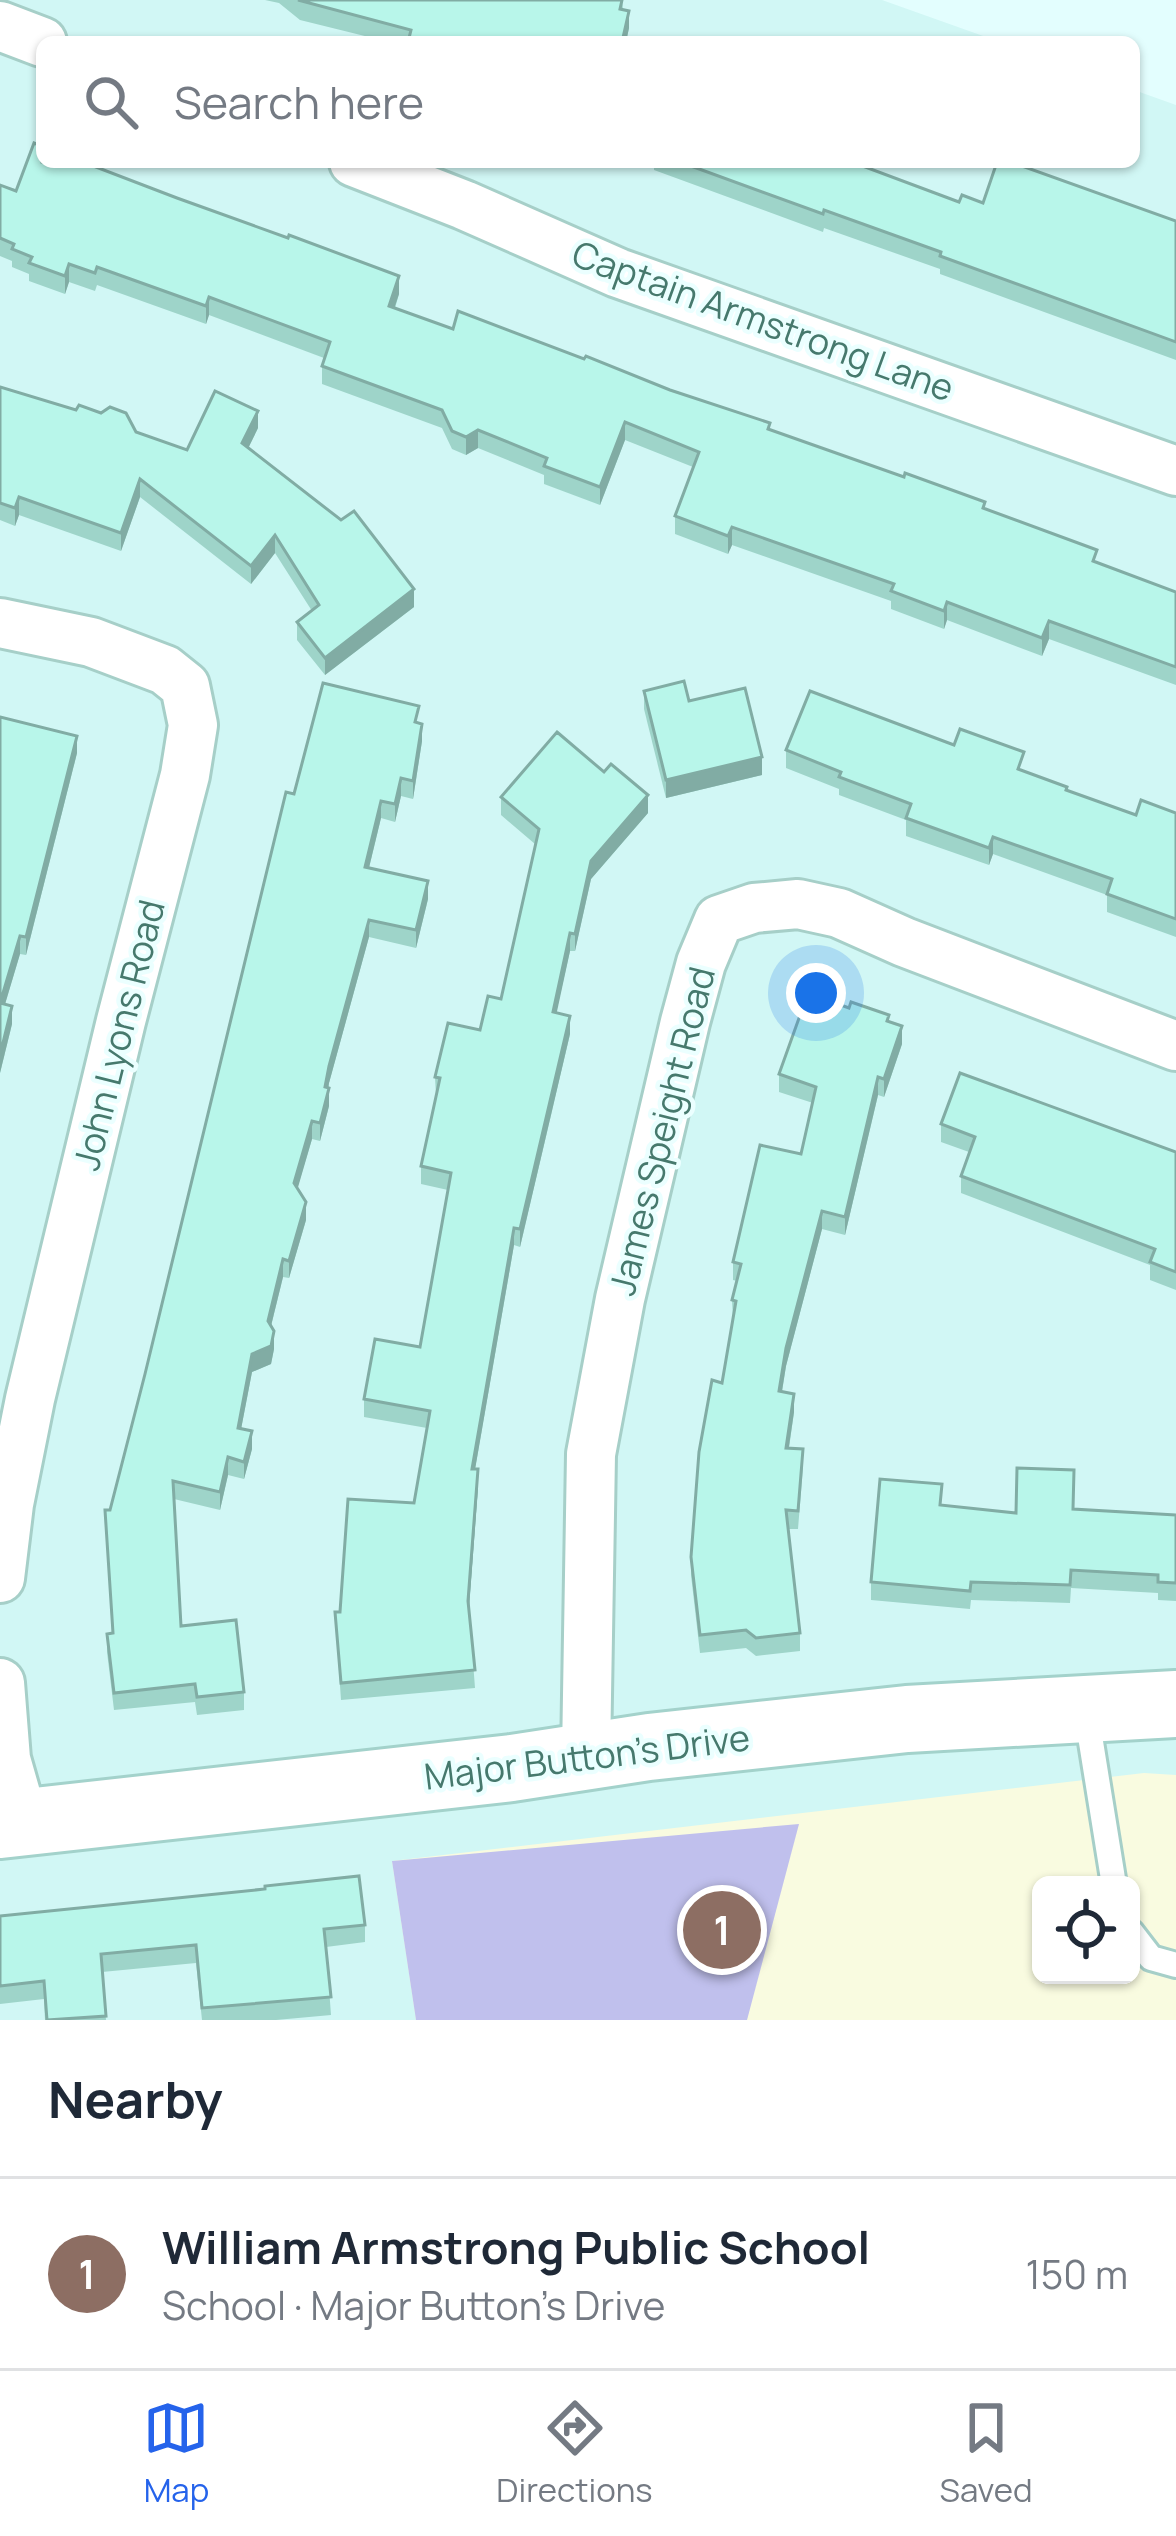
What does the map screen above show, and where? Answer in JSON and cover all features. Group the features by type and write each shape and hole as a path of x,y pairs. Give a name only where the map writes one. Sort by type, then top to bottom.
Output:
{"street":[{"path":"0,26 36,40"},
{"name":"Captain Armstrong Lane","path":"368,168 618,273 1176,470"},
{"name":"John Lyons Road","path":"0,622 91,642 165,670 184,686 193,725 30,1399 0,1578"},
{"name":"James Speight Road","path":"586,1756 591,1454 620,1300 685,1022 701,962 719,920 754,908 798,904 838,913 1176,1046"},
{"path":"0,1684 12,1824"},
{"name":"Major Button's Drive","path":"12,1824 907,1719 1176,1704"}],"lane":[{"path":"1085,1709 1113,1876"},
{"path":"1140,1944 1151,1958 1176,1965"}],"shaded area":[{"path":"0,0 882,0 983,36 36,36 36,168 1140,168 1140,92 1176,105 1176,2020 0,2020"},
{"path":"1144,1773 1176,1775 1176,2020 416,2020 392,1861"},
{"path":"799,1824 747,2020 416,2020 392,1861"}],"building":[{"path":"298,0 622,0 620,9 629,11 623,36 410,36 411,30"},
{"path":"34,143 36,168 99,168 399,276 389,306 453,329 458,311 770,423 768,429 985,502 983,508 1097,550 1093,561 1176,592 1176,667 1049,621 1042,638 947,602 944,611 891,591 894,584 732,527 728,536 675,516 699,452 625,422 600,487 544,466 547,458 478,430 466,437 452,431 442,410 322,366 330,342 209,297 206,306 97,267 95,273 69,264 65,276 29,263 32,257 0,238 0,185 16,191"},
{"path":"696,168 868,168 959,202 962,195 983,203 995,168 1028,168 1176,221 1176,342 940,256 941,252 824,210 823,214"},
{"path":"0,387 76,410 79,405 101,413 110,407 126,413 136,432 187,450 215,391 258,411 242,443 341,520 354,511 414,589 325,658 297,622 319,605 275,535 251,566 140,479 121,533 19,497 15,508 0,503"},
{"path":"684,681 689,701 745,688 762,757 666,780 644,691"},
{"path":"323,683 419,706 415,722 422,724 413,781 401,778 395,804 381,801 365,867 428,881 416,930 369,920 329,1066 320,1123 312,1121 294,1183 306,1202 289,1261 283,1259 268,1321 274,1331 271,1346 252,1354 238,1428 252,1431 244,1462 228,1457 220,1492 173,1481 181,1626 236,1620 244,1692 197,1697 195,1684 114,1693 107,1634 113,1633 105,1510 110,1510 145,1374 286,792 294,794"},
{"path":"810,691 954,745 960,729 1024,752 1018,769 1136,815 1141,800 1176,813 1176,919 1107,894 1112,879 993,837 989,848 906,818 911,804 839,777 841,772 786,750"},
{"path":"0,717 77,736 26,937 20,936 0,1003"},
{"path":"557,732 604,772 611,764 648,795 591,861 553,1012 570,1016 520,1229 514,1228 472,1469 478,1469 468,1601 475,1670 341,1683 335,1612 340,1612 348,1499 414,1503 430,1411 364,1399 375,1339 420,1347 451,1173 421,1166 440,1078 435,1077 448,1023 480,1030 488,996 501,999 539,829 501,797"},
{"path":"808,993 849,1008 851,1002 889,1015 887,1021 902,1026 884,1079 878,1077 845,1217 822,1211 786,1348 779,1391 794,1394 786,1448 803,1449 798,1511 786,1510 800,1633 756,1638 746,1630 700,1635 691,1557 699,1452 712,1380 722,1383 741,1264 733,1262 760,1145 801,1154 816,1087 779,1074"},
{"path":"0,1003 12,1006 0,1055"},
{"path":"960,1073 1176,1152 1176,1272 1150,1262 1155,1249 961,1176 975,1137 941,1124"},
{"path":"1017,1468 1074,1470 1073,1509 1176,1515 1176,1583 1158,1582 1158,1575 1071,1570 1070,1585 971,1582 970,1591 871,1582 880,1479 942,1484 940,1505 1016,1513"},
{"path":"359,1876 365,1925 324,1929 331,1997 202,2008 196,1945 101,1954 106,2016 47,2020 44,1981 0,1986 0,1916"}],"place":[{"name":"William Armstrong Public School","path":"722,1930"}]}
